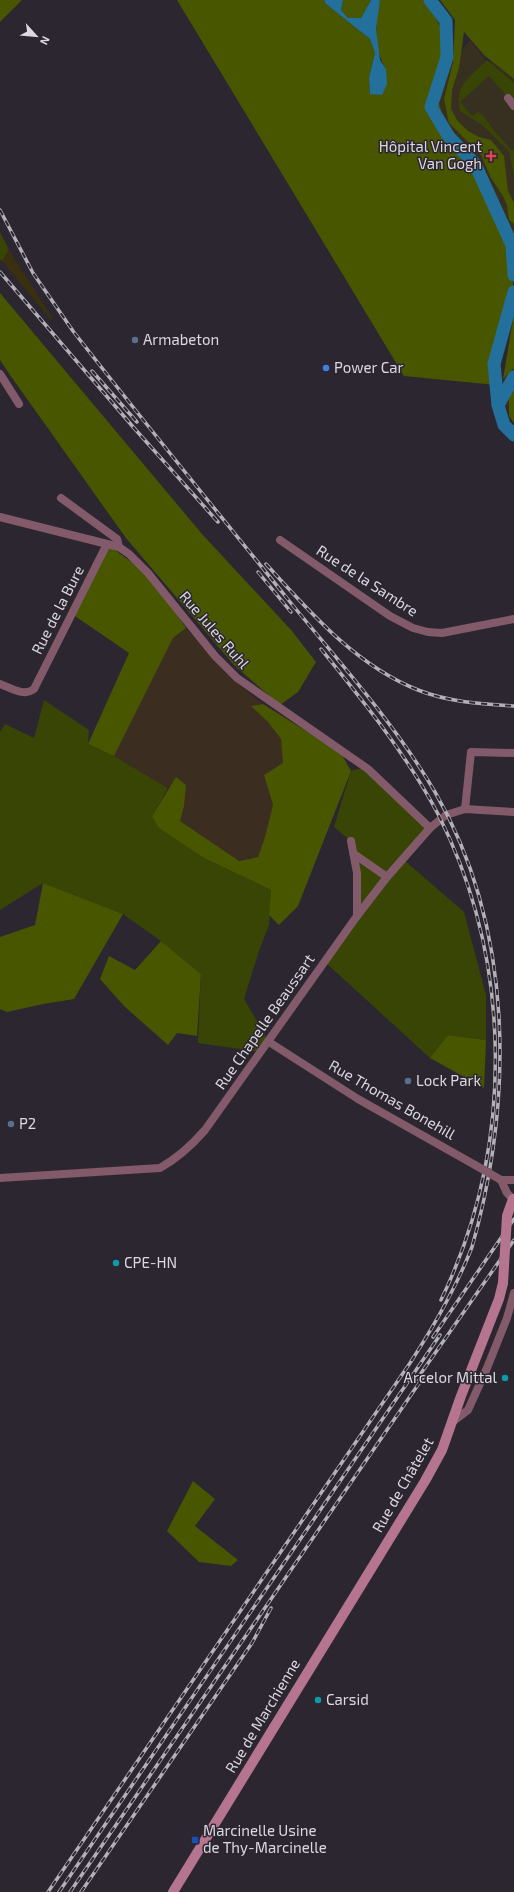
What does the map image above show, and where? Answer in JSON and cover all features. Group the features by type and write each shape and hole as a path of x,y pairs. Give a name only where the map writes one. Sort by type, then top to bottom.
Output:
{"main road":[{"name":"Rue de Châtelet","path":"378,1557 442,1450 451,1423 500,1299 503,1283 505,1231 507,1216 513,1198"},
{"name":"Rue de Marchienne","path":"173,1892 378,1557"}],"street":[{"path":"508,98 514,106"},
{"path":"0,374 19,404"},
{"path":"61,498 117,538 119,547"},
{"name":"Rue Jules Ruhl","path":"0,517 119,547 129,554 148,573 215,656 237,678 368,769 430,828"},
{"name":"Rue de la Sambre","path":"280,540 390,616 413,628 428,632 442,633 514,619"},
{"name":"Rue de la Bure","path":"0,684 24,693 34,689 107,544"},
{"path":"466,809 471,752 514,753"},
{"name":"Rue Chapelle Beaussart","path":"0,1178 160,1168 176,1159 190,1148 205,1130 269,1042 357,916 387,877 430,828 446,815 466,809 514,812"},
{"path":"350,841 357,873 357,916"},
{"path":"354,854 387,877"},
{"name":"Rue Thomas Bonehill","path":"269,1042 358,1099 501,1180 507,1193 513,1198"},
{"path":"501,1180 514,1180"},
{"path":"451,1423 468,1410 507,1318 514,1293"}],"shaded area":[{"name":"Hôpital Vincent Van Gogh","path":"470,40 488,63 514,43 514,268 481,177 438,117 440,94 452,63"},
{"path":"514,302 514,418 510,415 501,396"},
{"path":"186,628 226,673 255,698 277,713 291,738 264,847 257,857 240,860 229,859 177,827 182,790 165,786 114,756 173,638"}],"green space":[{"path":"0,0 22,0 0,22"},
{"path":"177,0 324,0 326,4 370,39 375,53 369,78 370,93 382,95 386,69 379,53 376,35 380,0 426,0 447,39 436,93 449,137 475,164 508,237 514,292 501,335 496,385 404,376"},
{"path":"343,0 371,0 361,18 348,18 341,10"},
{"path":"440,0 514,0 514,79 484,55 464,32 459,68 452,90 451,109 457,120 468,131 479,137 491,140 504,156 508,191 514,203 514,224 509,220 507,205 491,178 481,155 449,123 444,99 453,62 455,20"},
{"path":"487,60 514,83 514,100 508,93 506,95 489,76 460,102 472,116 478,112 483,115 512,151 514,149 514,177 509,151 482,125 460,111 459,94 461,88 469,77"},
{"path":"0,232 9,250 2,261 0,259"},
{"path":"0,293 202,534 292,631 316,662 298,692 280,705 234,665 126,538 10,375 0,360"},
{"path":"514,315 514,368 503,379"},
{"path":"514,384 514,423 509,416 509,399"},
{"path":"107,544 150,576 186,628 173,638 114,756 88,744 129,653 72,614"},
{"path":"44,700 89,730 88,744 114,756 168,788 152,816 204,858 271,890 269,925 244,999 269,1042 262,1052 198,1043 201,974 161,941 123,914 43,883 0,910 0,732 5,724 34,738"},
{"path":"263,704 341,753 351,771 298,906 279,925 269,915 271,890 204,858 159,828 152,816 176,777 186,785 184,806 180,821 239,861 258,857 273,805 264,775 283,763 281,739 268,722 251,706"},
{"path":"365,767 430,828 404,860 464,912 486,995 486,1040 448,1035 430,1058 325,962 359,913 351,841 334,827 351,771"},
{"path":"43,883 123,914 74,999 7,1012 0,1009 0,937 35,925"},
{"path":"161,941 201,974 197,1036 177,1033 168,1045 124,1006 100,979 109,956 135,970"},
{"path":"448,1035 486,1040 484,1088 430,1058"},
{"path":"193,1481 215,1499 195,1526 238,1560 231,1566 199,1562 167,1531"}],"sand":[{"path":"9,250 53,319 51,320 2,261"}],"water":[{"path":"324,0 343,0 341,10 348,18 361,18 371,0 380,0 376,29 380,60 386,69 387,84 382,95 370,94 369,78 375,53 370,39 326,4"}],"waterway":[{"path":"430,0 446,21 447,57 431,107 449,137 475,164 512,245 514,275"},
{"path":"514,292 494,364 498,405 504,425 514,435"},
{"path":"498,405 514,377"}],"railway":[{"path":"0,210 33,273 73,331 206,498 364,692 402,741 419,766 435,792 461,845 480,900 492,957 499,1015 500,1074 495,1133 486,1191 472,1247 452,1292 410,1363 48,1892"},
{"path":"0,272 134,428 218,522"},
{"path":"92,371 137,422"},
{"path":"266,564 335,636 374,667 395,679 429,694 453,700 514,706"},
{"path":"258,572 291,612"},
{"path":"321,649 384,729 426,792 438,814 463,872 481,932 492,994 495,1057 492,1119 482,1181 465,1242 441,1300"},
{"path":"433,1337 514,1219"},
{"path":"417,1379 514,1240"},
{"path":"59,1892 440,1335"},
{"path":"70,1892 424,1376"},
{"path":"81,1892 252,1643 271,1608"}],"place":[{"name":"Hôpital Vincent Van Gogh","path":"491,156"},
{"name":"Armabeton","path":"135,340"},
{"name":"Power Car","path":"326,368"},
{"name":"Lock Park","path":"408,1081"},
{"name":"P2","path":"11,1124"},
{"name":"CPE-HN","path":"116,1263"},
{"name":"Arcelor Mittal","path":"505,1378"},
{"name":"Carsid","path":"318,1700"},
{"name":"Marcinelle Usine de Thy-Marcinelle","path":"195,1840"}]}
